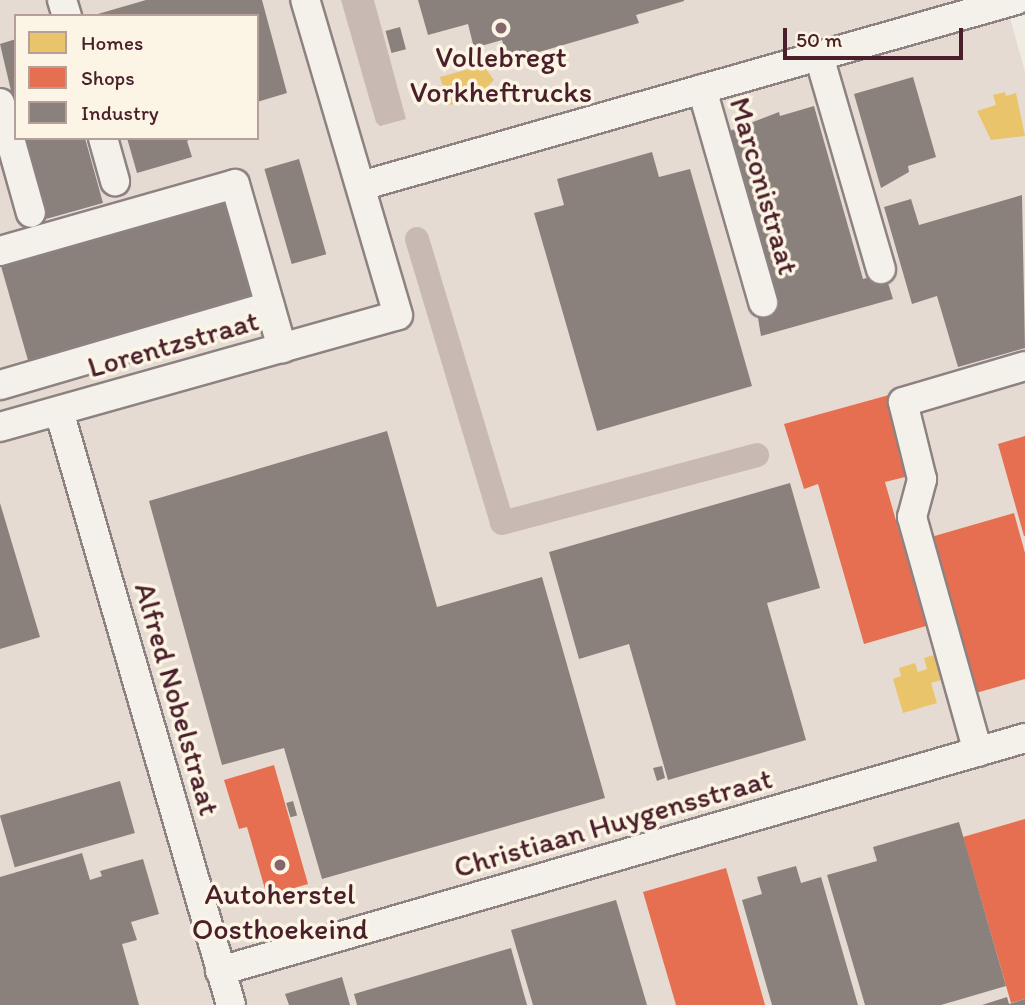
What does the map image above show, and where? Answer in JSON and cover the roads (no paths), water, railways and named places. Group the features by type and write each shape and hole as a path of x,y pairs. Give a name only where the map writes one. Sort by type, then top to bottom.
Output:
{"street":[{"path":"304,0 361,186"},
{"name":"Marconistraat","path":"361,186 1016,0"},
{"path":"819,56 881,269"},
{"name":"Marconistraat","path":"702,89 763,302"},
{"path":"0,103 31,213"},
{"path":"104,140 116,181"},
{"name":"Lorentzstraat","path":"0,251 235,184 282,348"},
{"name":"Lorentzstraat","path":"0,427 398,315 361,186"},
{"name":"Lorentzstraat","path":"0,385 270,306"},
{"name":"Lorentzstraat","path":"71,407 72,364"},
{"path":"978,752 912,517 922,479 903,402 1025,366"},
{"name":"Alfred Nobelstraat","path":"71,407 231,1005"},
{"name":"Christiaan Huygensstraat","path":"220,971 1025,738"}],"waterway":[{"path":"417,239 502,523 757,455"}],"place":[{"name":"Vollebregt Vorkheftrucks","path":"501,28"},
{"name":"Autoherstel Oosthoekeind","path":"280,865"}]}
